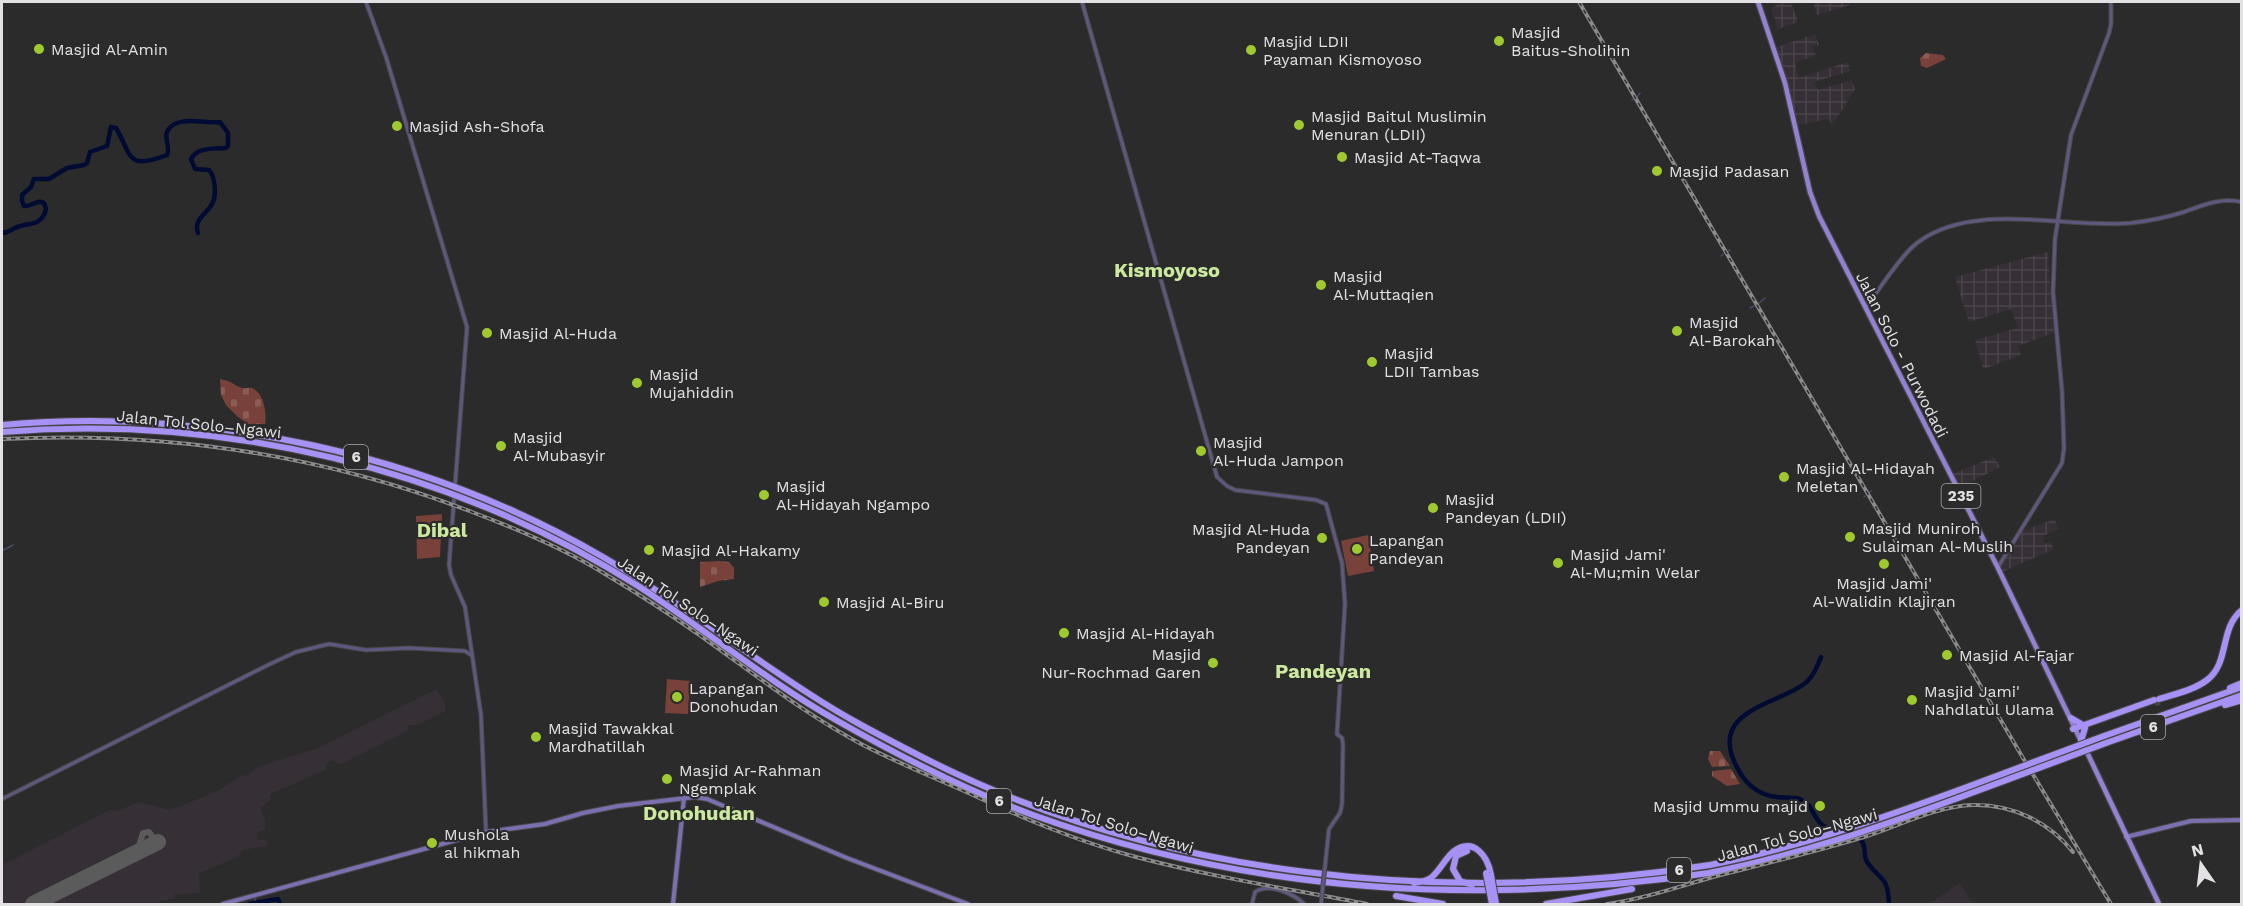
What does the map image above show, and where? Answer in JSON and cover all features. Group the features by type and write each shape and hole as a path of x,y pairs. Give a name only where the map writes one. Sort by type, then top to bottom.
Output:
{"highway":[{"name":"Jalan Tol Solo–Ngawi","path":"2,425 50,420 185,426 295,442 381,463 460,490 556,532 601,556 678,609"},
{"name":"Jalan Tol Solo–Ngawi","path":"2,432 51,428 175,432 239,439 294,449 380,470 458,497 538,531 596,561 685,613 837,712 920,756 992,790 1040,810 1180,851 1257,868 1339,880 1430,887 1536,886 1609,880 1707,866 1818,839 2241,695"},
{"path":"2075,731 2193,688 2207,680 2216,672 2227,632 2235,616 2241,612"},
{"name":"Jalan Tol Solo–Ngawi","path":"685,613 834,719 954,781 1034,815 1180,859 1273,879 1354,890 1462,895 1594,890 1665,881 1746,865 1823,845 1879,827 2241,687"},
{"path":"2194,705 2241,683"},
{"path":"2201,710 2241,700"},
{"path":"2069,716 2085,727"},
{"path":"2081,741 2085,727"},
{"path":"1339,880 1420,882 1433,876 1454,851 1468,847 1477,849 1485,855 1488,861 1494,904"},
{"path":"1489,874 1483,859 1475,852 1462,852 1454,861 1454,875 1466,884 1536,886"},
{"path":"1546,904 1665,881"},
{"path":"1354,890 1443,904"}],"main road":[{"name":"Jalan Solo - Purwodadi","path":"1758,2 1785,82 1812,200 1833,247 1998,568 2090,761"},
{"name":"Jalan Solo - Purwodadi","path":"2075,731 2160,904"},
{"path":"224,904 486,832 545,824 618,806 698,797 968,904"},
{"path":"673,904 684,798"},
{"path":"2126,837 2191,821 2241,820"}],"street":[{"path":"366,2 386,57 468,330 455,486"},
{"path":"1082,2 1218,479 1235,490 1316,500 1326,504 1342,563 1345,604 1337,734 1342,738 1343,744 1342,804 1340,813 1329,829 1322,904"},
{"path":"1998,568 2062,463 2064,448 2062,391 2053,292 2057,222 2071,135 2109,33 2111,2"},
{"path":"1866,308 1912,246 1937,232 1972,222 2017,218 2057,222 2131,223 2172,215 2219,201 2241,202"},
{"path":"454,500 449,565 465,607 480,713 486,832"},
{"path":"2,799 270,664 303,650 329,644 366,650 408,648 465,651 471,655"},
{"path":"465,651 470,646"},
{"path":"1252,904 1254,893 1257,890 1292,894 1304,904"}],"shaded area":[{"path":"1775,2 1791,2 1798,22 1778,29 1771,8 1776,6"},
{"path":"1813,2 1849,2 1850,5 1817,15"},
{"path":"1815,34 1819,45 1813,47 1816,56 1795,62 1799,78 1848,62 1850,71 1814,82 1818,90 1852,80 1855,89 1832,126 1829,119 1798,125 1777,47"},
{"path":"2048,252 2056,332 2018,346 2021,355 1983,369 1975,340 2018,328 2011,309 1969,322 1955,277"},
{"path":"1994,457 2000,467 1971,482 1976,490 1964,497 1952,474"},
{"path":"2055,519 2058,529 2043,536 2044,544 2051,542 2054,549 2002,572 1999,566 2020,532"},
{"path":"437,689 445,703 445,711 417,725 409,725 407,731 343,763 339,764 331,760 325,766 326,770 270,794 270,800 260,808 265,819 265,830 257,832 258,840 267,840 267,846 242,850 238,857 199,873 200,893 175,894 174,899 160,901 160,904 2,904 2,865 110,810 118,811 138,802 171,810 218,791 260,766 316,749"},
{"path":"1960,883 1973,904 1929,904"}],"green space":[{"path":"1926,53 1943,55 1946,59 1927,68 1921,66 1920,58"},
{"path":"220,379 242,388 251,388 259,394 266,414 265,424 248,424 226,405 221,395"},
{"path":"442,514 440,557 417,559 416,516"},
{"name":"Lapangan Pandeyan","path":"1368,535 1374,571 1348,576 1341,541"},
{"path":"700,562 729,562 734,568 734,579 700,587"},
{"name":"Lapangan Donohudan","path":"667,679 690,681 688,714 665,713"},
{"path":"1710,751 1720,751 1730,766 1712,767 1708,759"},
{"path":"1731,769 1740,784 1727,786 1712,776 1712,771"}],"waterway":[{"path":"1637,97 1640,93"},
{"path":"2,233 41,219 46,209 44,203 24,206 22,201 22,195 31,187 34,179 49,179 67,168 87,163 90,152 107,146 111,127 116,128 132,158 144,161 167,155 166,138 171,126 183,121 220,122 228,133 228,146 197,152 191,159 195,169 209,170 215,186 214,200 197,224 198,233"},
{"path":"1758,304 1765,298"},
{"path":"1750,308 1754,306"},
{"path":"2,551 13,545"},
{"path":"1921,582 1926,580"},
{"path":"1821,657 1812,675 1804,684 1740,719 1732,730 1730,744 1734,761 1741,774 1756,790 1769,796 1800,799 1807,803 1824,826 1854,835 1861,840 1867,862 1885,883 1889,904"},
{"path":"254,903 256,897 277,891"},
{"path":"249,904 278,899 280,904"}],"taxiway":[{"path":"132,855 138,849 143,833 149,832 153,843 149,849 141,851"}],"runway":[{"path":"33,904 158,842"}],"tunnel":[{"path":"2155,703 2160,702"}],"railway":[{"path":"1579,2 2111,904"},
{"path":"2,439 62,437 182,443 299,461 415,492 506,525 573,556 664,611 841,733 888,757 1006,810 1070,836 1136,857 1222,877 1367,904"},
{"path":"1607,904 1647,896 1826,848 1959,806 2002,808 2029,817 2053,832 2073,852"}],"place":[{"name":"Masjid Baitus-Sholihin","path":"1499,41"},
{"name":"Masjid Al-Amin","path":"39,49"},
{"name":"Masjid LDII Payaman Kismoyoso","path":"1251,50"},
{"name":"Masjid Baitul Muslimin Menuran (LDII)","path":"1299,125"},
{"name":"Masjid Ash-Shofa","path":"397,126"},
{"name":"Masjid At-Taqwa","path":"1342,157"},
{"name":"Masjid Padasan","path":"1657,171"},
{"name":"Masjid Al-Muttaqien","path":"1321,285"},
{"name":"Masjid Al-Barokah","path":"1677,331"},
{"name":"Masjid Al-Huda","path":"487,333"},
{"name":"Masjid LDII Tambas","path":"1372,362"},
{"name":"Masjid Mujahiddin","path":"637,383"},
{"name":"Masjid Al-Mubasyir","path":"501,446"},
{"name":"Masjid Al-Huda Jampon","path":"1201,451"},
{"name":"Masjid Al-Hidayah Meletan","path":"1784,477"},
{"name":"Masjid Al-Hidayah Ngampo","path":"764,495"},
{"name":"Masjid Pandeyan (LDII)","path":"1433,508"},
{"name":"Masjid Muniroh Sulaiman Al-Muslih","path":"1850,537"},
{"name":"Masjid Al-Huda Pandeyan","path":"1322,538"},
{"name":"Lapangan Pandeyan","path":"1357,549"},
{"name":"Masjid Al-Hakamy","path":"649,550"},
{"name":"Masjid Jami' Al-Mu;min Welar","path":"1558,563"},
{"name":"Masjid Jami' Al-Walidin Klajiran","path":"1884,564"},
{"name":"Masjid Al-Biru","path":"824,602"},
{"name":"Masjid Al-Hidayah","path":"1064,633"},
{"name":"Masjid Al-Fajar","path":"1947,655"},
{"name":"Masjid Nur-Rochmad Garen","path":"1213,663"},
{"name":"Lapangan Donohudan","path":"677,697"},
{"name":"Masjid Jami' Nahdlatul Ulama","path":"1912,700"},
{"name":"Masjid Tawakkal Mardhatillah","path":"536,737"},
{"name":"Masjid Ar-Rahman Ngemplak","path":"667,779"},
{"name":"Masjid Ummu majid","path":"1820,806"},
{"name":"Mushola al hikmah","path":"432,843"}],"district":[{"name":"Kismoyoso","path":"1167,270"},
{"name":"Dibal","path":"442,530"},
{"name":"Pandeyan","path":"1323,671"},
{"name":"Donohudan","path":"699,813"}]}
